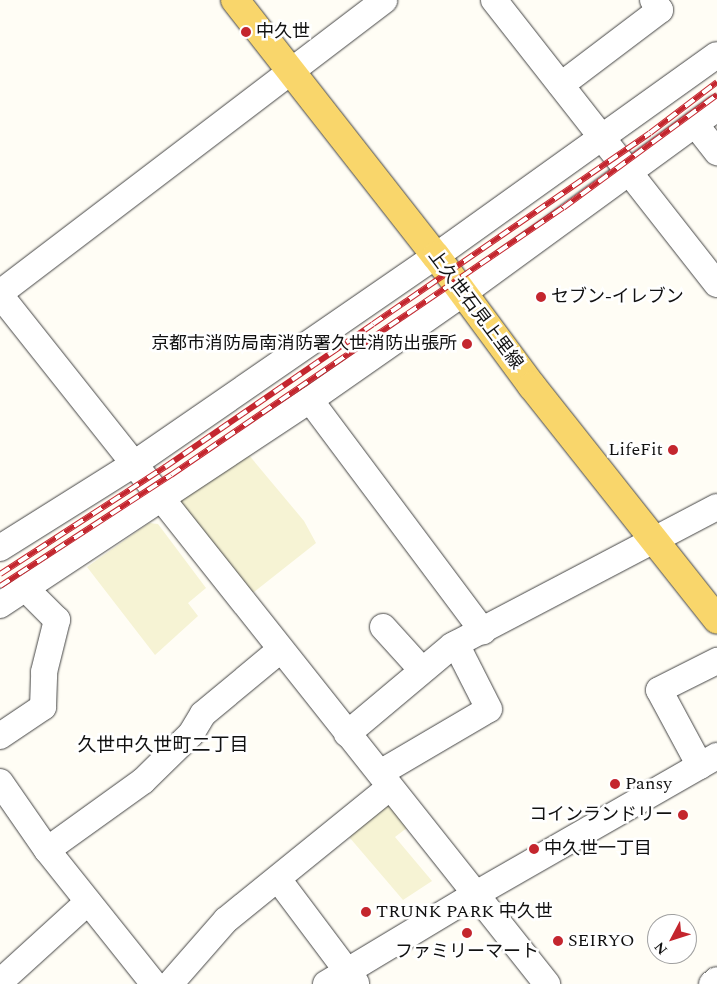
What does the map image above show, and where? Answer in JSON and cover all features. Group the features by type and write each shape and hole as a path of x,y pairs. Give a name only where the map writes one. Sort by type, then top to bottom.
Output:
{"main road":[{"name":"上久世石見上里線","path":"235,0 436,256 462,294 717,619"}],"street":[{"path":"384,0 290,70 0,294 280,650 547,984"},
{"path":"494,0 717,284"},
{"path":"561,85 660,10 653,0"},
{"path":"0,548 134,464 436,256 717,55"},
{"path":"0,605 162,500 310,400 462,294 717,108"},
{"path":"695,124 717,152"},
{"path":"310,400 484,631"},
{"path":"347,734 422,670 456,644 484,631 717,507"},
{"path":"0,736 43,707 44,672 57,620 25,588"},
{"path":"383,627 422,670"},
{"path":"170,984 226,920 278,879 385,780 489,709 456,644"},
{"path":"47,850 143,781 192,734 203,714 280,650"},
{"path":"278,879 337,954 343,980 476,894 708,761 659,690 717,662"},
{"path":"0,782 47,850 154,984"},
{"path":"0,982 88,902"},
{"path":"712,984 717,980"}],"shaded area":[{"path":"248,454 304,521 316,543 254,592 244,591 179,499"},
{"path":"149,523 158,524 206,588 188,603 198,616 155,655 87,567"},
{"path":"386,801 408,827 395,837 432,881 403,900 344,831"}],"railway":[{"path":"0,574 165,467 650,133 717,82"},
{"path":"0,586 171,475 563,208 717,95"}],"place":[{"name":"中久世","path":"246,32"},
{"name":"セブン-イレブン","path":"541,297"},
{"name":"京都市消防局南消防署久世消防出張所","path":"467,344"},
{"name":"LifeFit","path":"673,450"},
{"name":"Pansy","path":"615,784"},
{"name":"コインランドリー","path":"683,815"},
{"name":"中久世一丁目","path":"534,849"},
{"name":"TRUNK PARK 中久世","path":"366,912"},
{"name":"ファミリーマート","path":"467,933"},
{"name":"SEIRYO","path":"558,941"}],"district":[{"name":"久世中久世町二丁目","path":"163,746"}]}
